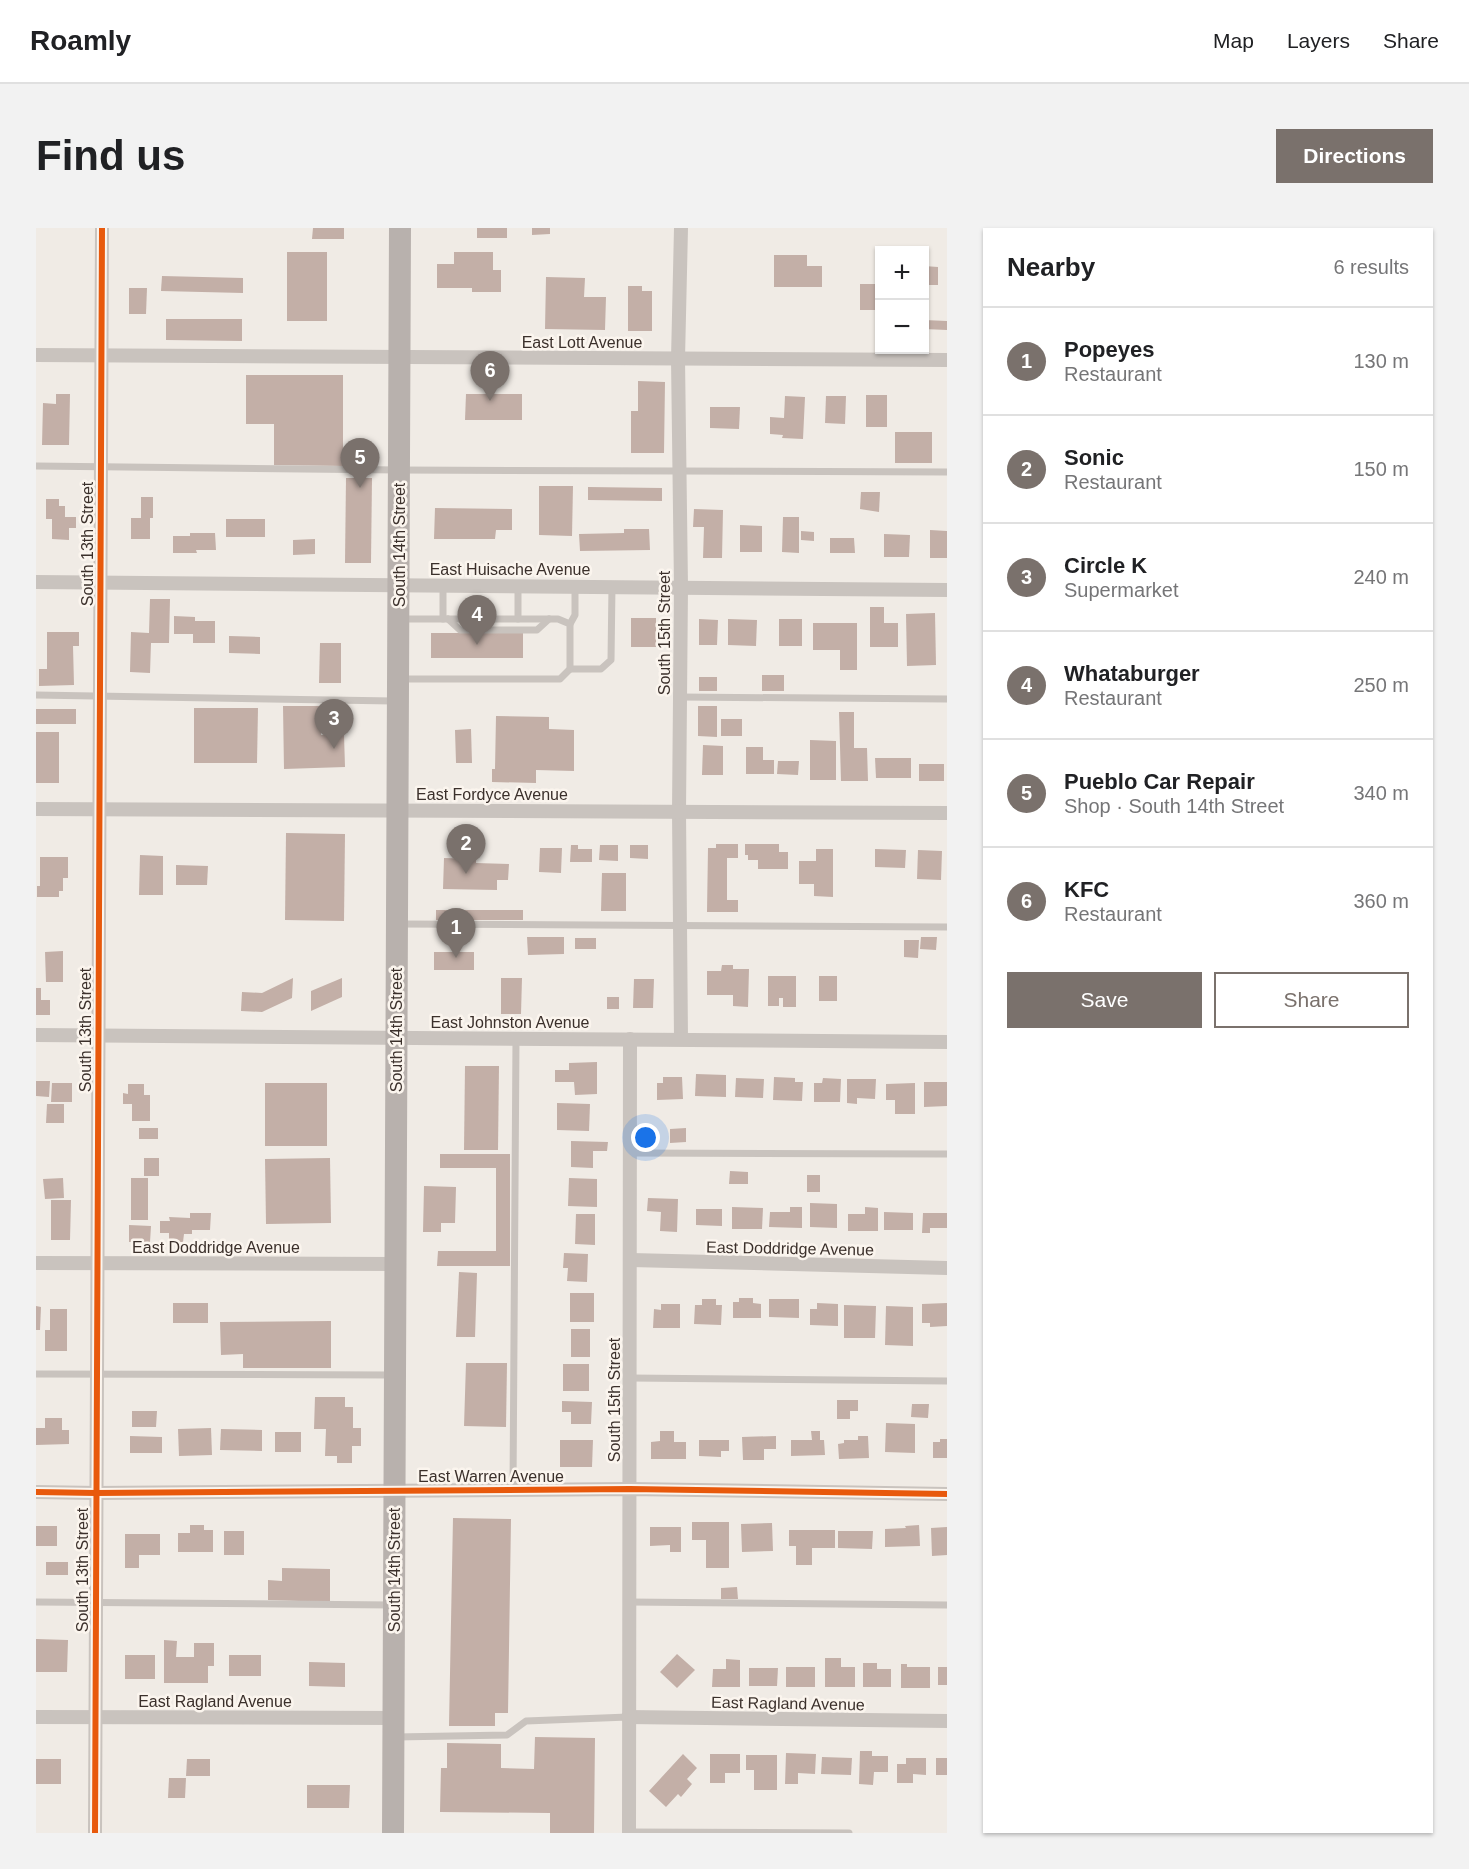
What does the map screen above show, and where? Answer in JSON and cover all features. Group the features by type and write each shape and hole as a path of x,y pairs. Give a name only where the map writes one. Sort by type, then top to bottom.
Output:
{"main road":[{"name":"South 14th Street","path":"393,1833 400,228"}],"street":[{"name":"South 13th Street","path":"95,1833 102,228"},
{"name":"South 15th Street","path":"681,228 678,359 681,587 679,811 681,1039"},
{"name":"East Lott Avenue","path":"36,355 947,360"},
{"name":"East Huisache Avenue","path":"36,582 947,590"},
{"name":"East Fordyce Avenue","path":"36,809 947,813"},
{"name":"East Johnston Avenue","path":"36,1035 947,1042"},
{"name":"South 15th Street","path":"629,1832 630,1039"},
{"name":"East Doddridge Avenue","path":"631,1260 947,1268"},
{"name":"East Doddridge Avenue","path":"36,1263 395,1264"},
{"name":"East Warren Avenue","path":"36,1492 630,1489 947,1494"},
{"name":"East Ragland Avenue","path":"36,1717 393,1727"},
{"name":"East Ragland Avenue","path":"628,1717 947,1721"}],"lane":[{"path":"36,466 947,472"},
{"path":"443,585 445,619"},
{"path":"518,586 518,619"},
{"path":"570,669 570,624 575,615 575,586"},
{"path":"36,695 100,696 398,690 560,679 570,669 601,669 611,660 612,586"},
{"path":"398,619 558,619 570,624"},
{"path":"445,619 460,630 537,630 549,619"},
{"path":"680,698 947,699"},
{"path":"397,924 947,927"},
{"path":"513,1489 516,1038"},
{"path":"631,1153 947,1154"},
{"path":"36,1374 395,1375"},
{"path":"630,1378 947,1381"},
{"path":"36,1602 394,1605"},
{"path":"629,1602 947,1605"},
{"path":"393,1727 507,1735 526,1720 628,1717"},
{"path":"629,1832 849,1833"}],"building":[{"path":"313,228 344,228 344,239 312,239"},
{"path":"477,228 507,228 507,238 477,238"},
{"path":"532,228 550,228 550,234 532,235"},
{"path":"287,252 327,252 327,321 287,321"},
{"path":"454,252 493,252 493,270 501,270 501,292 472,292 472,288 437,288 437,264 454,264"},
{"path":"774,255 807,255 807,266 822,266 822,287 774,287"},
{"path":"929,266 938,267 938,285 929,285"},
{"path":"162,276 243,278 243,293 161,291"},
{"path":"546,277 585,278 584,297 606,297 605,330 545,329"},
{"path":"860,284 875,284 875,310 860,310"},
{"path":"628,286 642,286 642,291 652,291 652,331 628,331"},
{"path":"129,288 147,288 146,314 129,314"},
{"path":"166,319 242,319 242,341 166,340"},
{"path":"929,320 947,321 947,330 929,329"},
{"path":"246,375 343,375 343,466 274,465 274,424 246,424"},
{"path":"638,381 665,382 664,453 631,453 631,411 638,411"},
{"path":"56,394 70,394 69,445 42,445 43,403 56,404"},
{"path":"466,394 522,394 522,420 465,420"},
{"path":"866,395 887,395 887,427 866,427"},
{"path":"785,396 805,397 803,439 782,438 783,435 770,434 770,417 784,418"},
{"path":"826,396 846,396 845,424 825,423"},
{"path":"710,407 740,407 739,429 710,428"},
{"path":"895,432 932,432 932,463 895,463"},
{"path":"346,478 372,478 371,563 345,563"},
{"path":"539,486 573,486 572,536 539,535"},
{"path":"588,487 662,488 662,501 588,500"},
{"path":"861,492 880,492 879,512 860,509"},
{"path":"141,497 153,497 150,539 131,539 131,518 141,518"},
{"path":"46,499 59,499 59,506 65,506 65,517 76,517 76,528 69,528 69,540 52,539 52,519 46,519"},
{"path":"435,508 512,509 512,530 496,530 495,539 434,539"},
{"path":"694,509 723,510 722,558 703,558 704,527 693,527"},
{"path":"783,517 799,517 799,553 782,552"},
{"path":"226,519 265,519 265,537 226,537"},
{"path":"740,525 762,526 762,552 740,552"},
{"path":"624,529 649,529 650,550 580,551 579,534 624,533"},
{"path":"930,530 947,531 947,558 930,558"},
{"path":"801,531 814,532 814,541 801,540"},
{"path":"190,533 215,533 216,550 173,553 173,536 190,536"},
{"path":"884,534 910,535 909,557 884,557"},
{"path":"830,538 854,538 855,553 830,553"},
{"path":"315,539 315,554 293,555 293,540"},
{"path":"150,599 170,599 169,643 151,643 150,673 130,672 131,632 149,633"},
{"path":"870,607 884,607 884,623 898,623 898,647 870,647"},
{"path":"935,613 936,665 907,666 906,614"},
{"path":"174,616 195,617 195,621 215,621 215,643 193,643 193,634 174,634"},
{"path":"631,618 656,618 656,647 631,647"},
{"path":"699,619 718,620 717,645 699,645"},
{"path":"728,619 757,620 756,646 728,645"},
{"path":"779,619 802,619 802,646 779,646"},
{"path":"813,623 857,623 857,670 840,670 840,650 813,650"},
{"path":"47,632 79,632 79,646 73,646 74,685 39,686 39,669 47,669"},
{"path":"431,633 523,633 523,658 431,658"},
{"path":"229,636 260,637 260,654 229,653"},
{"path":"320,643 341,643 341,683 319,683"},
{"path":"762,675 784,675 784,691 762,691"},
{"path":"699,677 717,677 717,691 699,691"},
{"path":"283,706 320,706 321,735 344,735 345,767 284,769"},
{"path":"698,706 717,706 717,737 698,736"},
{"path":"194,708 258,708 257,763 194,763"},
{"path":"36,709 76,709 76,724 36,724"},
{"path":"839,712 854,712 854,748 867,748 868,781 841,781"},
{"path":"496,716 549,717 549,729 574,730 574,771 536,770 536,783 492,782 492,769 495,769"},
{"path":"721,719 742,719 742,736 721,736"},
{"path":"471,729 472,763 456,763 455,730"},
{"path":"36,732 59,732 59,783 36,783"},
{"path":"810,740 836,741 836,780 810,780"},
{"path":"703,745 723,746 723,775 702,775"},
{"path":"746,747 763,747 763,760 774,760 774,774 746,774"},
{"path":"875,758 911,758 911,778 876,778"},
{"path":"778,761 799,761 798,775 777,774"},
{"path":"919,764 944,764 944,781 919,781"},
{"path":"286,833 345,834 344,921 285,920"},
{"path":"716,844 738,844 738,858 727,858 727,900 738,900 738,912 707,912 708,848 716,848"},
{"path":"745,844 779,844 779,852 788,852 788,869 758,869 758,860 748,860 748,855 745,855"},
{"path":"571,845 578,845 578,849 592,849 592,862 570,862"},
{"path":"600,845 618,845 618,861 599,860"},
{"path":"630,845 648,845 648,859 630,858"},
{"path":"540,848 562,848 561,873 539,872"},
{"path":"816,849 833,849 833,897 814,896 814,884 799,884 799,861 816,861"},
{"path":"875,849 906,850 905,868 875,867"},
{"path":"918,850 942,851 941,880 917,879"},
{"path":"140,855 163,856 163,895 139,895"},
{"path":"40,857 68,857 68,878 63,878 63,891 59,891 59,897 37,897 37,886 40,886"},
{"path":"444,858 476,859 476,863 509,864 508,880 497,880 497,890 443,889"},
{"path":"176,865 208,866 207,885 176,885"},
{"path":"602,873 626,873 626,911 601,911"},
{"path":"436,910 523,910 523,920 436,920"},
{"path":"527,937 564,937 564,954 528,955"},
{"path":"921,937 937,937 936,950 920,949"},
{"path":"575,938 596,938 596,949 575,949"},
{"path":"904,940 919,940 918,958 904,957"},
{"path":"63,951 63,982 46,982 45,952"},
{"path":"434,952 474,952 474,970 434,970"},
{"path":"722,965 733,965 733,969 749,969 748,1007 733,1006 733,995 707,995 707,971 721,971"},
{"path":"768,976 796,976 796,1007 783,1007 783,998 779,998 779,1006 768,1006"},
{"path":"819,976 837,976 837,1001 819,1001"},
{"path":"293,978 292,998 262,1012 241,1011 242,992 262,993"},
{"path":"342,978 342,997 311,1011 311,991"},
{"path":"501,978 522,978 521,1014 501,1014"},
{"path":"634,979 654,979 653,1008 633,1008"},
{"path":"36,988 41,988 41,1000 50,1000 50,1015 36,1015"},
{"path":"607,997 619,997 619,1009 607,1009"},
{"path":"597,1062 597,1094 575,1095 574,1082 555,1082 555,1070 569,1070 569,1063"},
{"path":"465,1066 499,1066 498,1150 464,1150"},
{"path":"696,1074 726,1075 726,1097 695,1096"},
{"path":"663,1077 682,1077 683,1099 657,1100 657,1083 663,1083"},
{"path":"774,1077 795,1078 795,1082 803,1082 802,1101 773,1100"},
{"path":"736,1078 764,1079 763,1098 735,1097"},
{"path":"823,1078 841,1079 840,1102 814,1102 814,1083 822,1083"},
{"path":"847,1079 876,1079 875,1099 857,1098 857,1104 847,1103"},
{"path":"36,1081 50,1081 49,1097 36,1096"},
{"path":"924,1082 947,1082 947,1106 924,1107"},
{"path":"52,1083 72,1083 72,1102 51,1102"},
{"path":"265,1083 327,1083 327,1146 265,1146"},
{"path":"915,1083 915,1114 895,1114 895,1100 886,1100 886,1084"},
{"path":"128,1084 144,1084 144,1095 150,1095 150,1121 132,1121 132,1104 123,1104 123,1093 128,1094"},
{"path":"557,1103 590,1104 589,1131 557,1130"},
{"path":"47,1104 64,1104 64,1123 46,1123"},
{"path":"139,1128 158,1128 158,1139 139,1139"},
{"path":"686,1128 686,1142 670,1143 670,1129"},
{"path":"571,1141 608,1142 607,1151 593,1151 593,1168 571,1167"},
{"path":"440,1154 510,1154 510,1266 437,1266 438,1251 496,1251 496,1168 440,1168"},
{"path":"144,1158 159,1158 159,1176 144,1176"},
{"path":"330,1158 331,1223 266,1224 265,1159"},
{"path":"730,1171 748,1172 748,1184 729,1184"},
{"path":"807,1175 820,1175 820,1192 807,1192"},
{"path":"63,1178 64,1198 45,1199 43,1179"},
{"path":"131,1178 148,1178 148,1220 131,1220"},
{"path":"569,1178 597,1179 597,1207 568,1206"},
{"path":"424,1186 456,1187 455,1223 441,1223 441,1232 423,1232"},
{"path":"648,1198 678,1199 677,1232 660,1231 661,1212 647,1211"},
{"path":"51,1200 71,1200 70,1240 51,1240"},
{"path":"810,1203 837,1204 837,1228 810,1227"},
{"path":"732,1207 763,1208 762,1229 732,1229"},
{"path":"790,1207 802,1207 802,1228 769,1227 770,1212 790,1212"},
{"path":"865,1207 878,1208 878,1231 848,1231 848,1214 865,1214"},
{"path":"696,1209 722,1209 722,1226 696,1225"},
{"path":"884,1212 913,1213 913,1230 884,1230"},
{"path":"190,1213 211,1213 210,1230 192,1230 192,1234 184,1234 183,1242 169,1242 169,1233 160,1233 160,1221 170,1221 169,1217 190,1218"},
{"path":"923,1213 947,1213 947,1228 930,1228 930,1233 922,1233"},
{"path":"576,1214 595,1214 595,1245 575,1244"},
{"path":"129,1225 151,1226 150,1242 129,1242"},
{"path":"564,1253 588,1254 587,1282 567,1281 568,1268 563,1268"},
{"path":"459,1272 477,1273 475,1337 456,1337"},
{"path":"570,1293 594,1293 594,1322 570,1322"},
{"path":"739,1298 753,1298 753,1303 761,1304 761,1318 733,1318 733,1302 739,1302"},
{"path":"702,1299 716,1299 716,1305 722,1305 721,1325 694,1324 695,1305 702,1305"},
{"path":"769,1299 799,1299 799,1318 769,1317"},
{"path":"173,1303 208,1303 208,1323 173,1323"},
{"path":"817,1303 838,1304 838,1326 810,1325 810,1309 817,1309"},
{"path":"947,1303 947,1326 930,1327 930,1323 922,1323 922,1304"},
{"path":"661,1304 680,1304 680,1328 653,1328 654,1309 661,1310"},
{"path":"844,1305 876,1306 875,1338 844,1338"},
{"path":"36,1306 41,1307 40,1330 36,1330"},
{"path":"886,1306 913,1307 913,1346 885,1345"},
{"path":"50,1309 67,1309 67,1351 45,1351 45,1330 50,1330"},
{"path":"331,1321 331,1368 243,1368 243,1354 221,1355 220,1322"},
{"path":"571,1329 590,1329 590,1357 571,1357"},
{"path":"466,1363 507,1363 506,1427 464,1426"},
{"path":"563,1364 589,1364 589,1391 563,1391"},
{"path":"315,1397 345,1397 345,1407 353,1407 353,1428 361,1428 361,1446 352,1446 352,1463 337,1463 337,1456 325,1456 326,1429 314,1429"},
{"path":"837,1400 858,1400 858,1411 850,1411 850,1419 837,1419"},
{"path":"562,1401 592,1402 591,1424 571,1424 571,1412 562,1412"},
{"path":"912,1404 929,1404 928,1418 911,1417"},
{"path":"132,1411 157,1411 156,1427 132,1427"},
{"path":"45,1418 62,1418 62,1430 69,1430 69,1444 36,1445 36,1428 45,1428"},
{"path":"886,1423 915,1424 915,1453 885,1452"},
{"path":"211,1428 212,1455 179,1456 178,1429"},
{"path":"221,1429 262,1430 262,1451 220,1450"},
{"path":"660,1431 674,1431 674,1442 686,1442 686,1459 651,1459 651,1442 660,1441"},
{"path":"811,1431 820,1431 820,1440 824,1440 825,1455 791,1456 791,1440 812,1440"},
{"path":"275,1432 301,1432 301,1452 275,1452"},
{"path":"130,1436 162,1437 162,1453 130,1453"},
{"path":"776,1436 776,1449 764,1449 764,1460 743,1460 742,1437"},
{"path":"858,1436 868,1436 869,1458 839,1459 838,1444 844,1443 844,1440 858,1440"},
{"path":"940,1439 947,1439 947,1458 933,1458 933,1442 940,1442"},
{"path":"560,1440 593,1440 592,1467 560,1467"},
{"path":"699,1440 729,1440 729,1451 721,1451 721,1457 699,1456"},
{"path":"453,1518 511,1519 508,1713 495,1713 495,1726 449,1726"},
{"path":"692,1522 729,1522 729,1568 706,1568 706,1540 692,1540"},
{"path":"772,1523 773,1551 742,1552 741,1524"},
{"path":"190,1525 204,1525 204,1530 213,1530 213,1552 178,1552 178,1533 190,1533"},
{"path":"919,1525 920,1546 885,1547 885,1529"},
{"path":"36,1526 57,1526 57,1546 36,1546"},
{"path":"650,1527 681,1527 681,1552 670,1552 670,1545 650,1546"},
{"path":"947,1527 947,1555 932,1556 931,1528"},
{"path":"789,1530 835,1530 835,1548 812,1548 812,1565 796,1565 796,1546 789,1546"},
{"path":"224,1531 244,1531 244,1555 224,1555"},
{"path":"838,1531 873,1531 872,1549 838,1548"},
{"path":"125,1534 160,1534 160,1555 139,1555 139,1568 125,1568"},
{"path":"46,1562 68,1562 68,1575 46,1575"},
{"path":"282,1568 330,1569 330,1602 268,1600 268,1580 282,1581"},
{"path":"737,1587 738,1599 721,1599 721,1588"},
{"path":"36,1639 68,1640 67,1672 36,1672"},
{"path":"164,1640 177,1641 176,1657 194,1657 194,1643 214,1643 214,1666 208,1666 208,1683 164,1683"},
{"path":"677,1654 695,1670 677,1688 660,1672"},
{"path":"125,1655 155,1655 155,1679 125,1679"},
{"path":"229,1655 261,1655 261,1676 229,1676"},
{"path":"825,1658 841,1658 841,1667 855,1667 855,1687 825,1687"},
{"path":"726,1659 740,1660 740,1687 712,1687 713,1669 726,1669"},
{"path":"309,1662 345,1663 345,1687 309,1686"},
{"path":"863,1663 877,1663 877,1669 891,1669 891,1687 863,1687"},
{"path":"901,1664 907,1664 907,1667 930,1667 930,1688 901,1688"},
{"path":"786,1667 815,1667 815,1687 786,1687"},
{"path":"938,1667 947,1667 947,1685 938,1685"},
{"path":"749,1668 778,1668 777,1686 749,1686"},
{"path":"535,1737 595,1738 594,1833 550,1833 550,1813 440,1812 441,1768 447,1768 447,1743 501,1744 501,1768 534,1769"},
{"path":"860,1751 872,1751 872,1756 888,1756 888,1772 874,1772 873,1785 859,1784"},
{"path":"786,1753 816,1754 815,1774 798,1773 798,1784 785,1784"},
{"path":"683,1754 697,1768 687,1779 692,1784 681,1797 678,1794 666,1807 649,1791"},
{"path":"710,1754 740,1754 740,1773 725,1773 725,1783 710,1783"},
{"path":"746,1755 777,1755 777,1790 754,1790 754,1770 746,1770"},
{"path":"822,1757 852,1758 851,1775 821,1774"},
{"path":"906,1758 926,1758 926,1775 913,1774 913,1783 897,1783 897,1764 906,1764"},
{"path":"936,1758 947,1758 947,1775 936,1775"},
{"path":"36,1759 61,1759 61,1784 36,1784"},
{"path":"187,1759 210,1759 210,1776 186,1776"},
{"path":"169,1778 186,1778 185,1798 168,1798"},
{"path":"307,1785 350,1785 349,1808 307,1808"}],"cycle path":[{"path":"95,1833 102,228"},
{"path":"36,1492 630,1489 947,1494"}],"place":[{"name":"KFC","path":"490,401"},
{"name":"Pueblo Car Repair","path":"360,488"},
{"name":"Whataburger","path":"477,645"},
{"name":"Circle K","path":"334,749"},
{"name":"Sonic","path":"466,874"},
{"name":"Popeyes","path":"456,958"}]}
